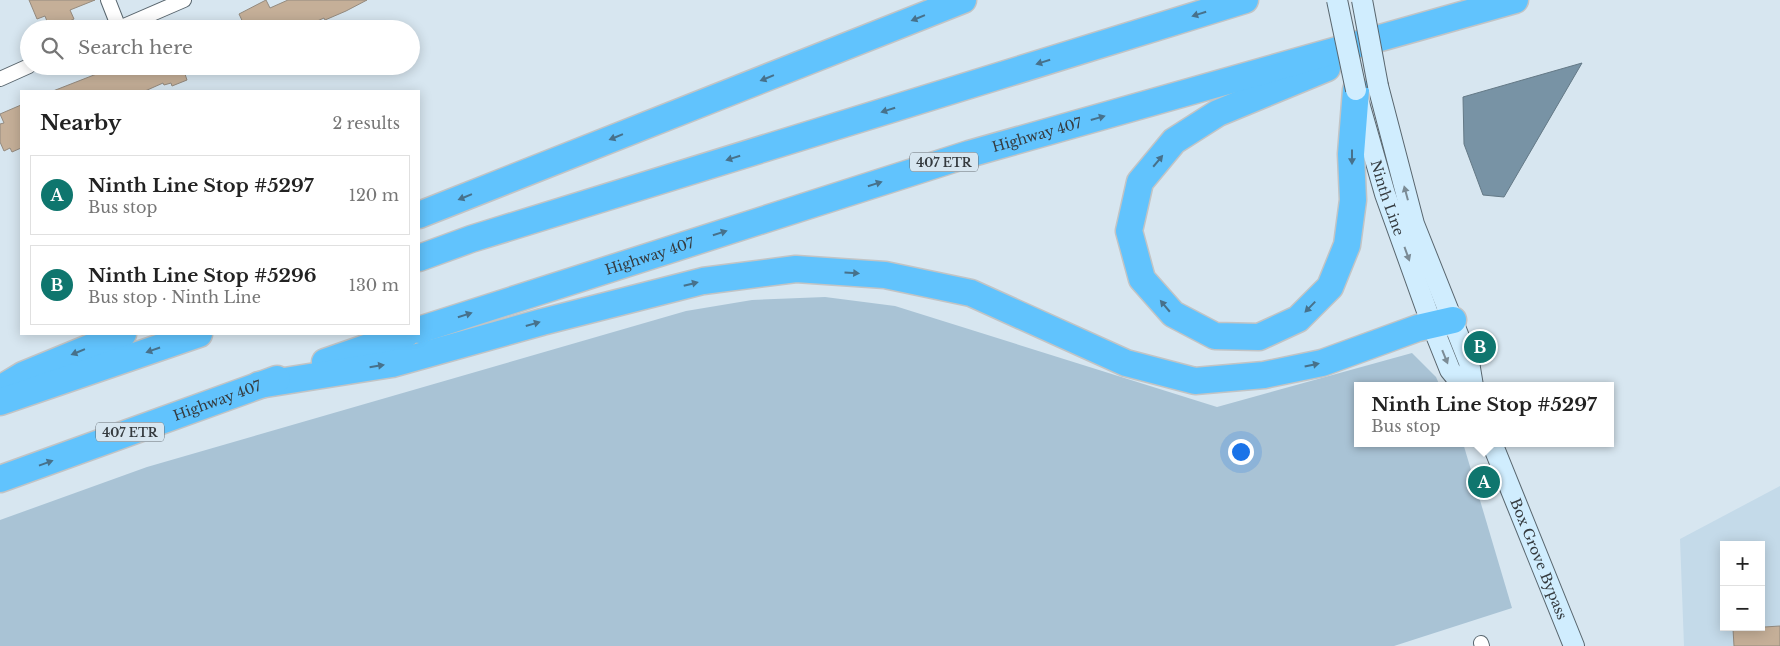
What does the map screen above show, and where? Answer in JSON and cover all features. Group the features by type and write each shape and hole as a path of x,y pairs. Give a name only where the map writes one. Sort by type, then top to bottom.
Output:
{"highway":[{"path":"420,215 963,0"},
{"path":"420,258 480,236 1245,0"},
{"name":"Highway 407","path":"420,330 969,154 1516,0"},
{"path":"1367,88 1351,154 1353,200 1347,246 1330,287 1298,319 1259,337 1215,336 1173,314 1142,278 1129,231 1140,182 1174,141 1218,113 1414,33 1475,12"},
{"path":"259,385 392,364 542,322 703,282 796,269 885,275 971,293 1126,363 1195,381 1264,375 1322,363 1418,328 1443,323"},
{"path":"0,389 23,375 121,335"},
{"path":"0,402 196,335"},
{"name":"Highway 407","path":"0,479 403,335"}],"main road":[{"name":"Ninth Line","path":"1337,0 1414,224 1443,323 1450,370 1460,382"},
{"name":"Ninth Line","path":"1362,0 1367,88"},
{"name":"Ninth Line","path":"1443,323 1469,362 1472,382"},
{"name":"Box Grove Bypass","path":"1494,447 1574,646"}],"street":[{"path":"108,0 115,20"},
{"path":"137,20 184,0"},
{"path":"0,79 20,70"}],"shaded area":[{"path":"1582,63 1504,197 1483,195 1464,144 1463,97"},
{"path":"825,297 895,306 1217,407 1412,353 1436,377 1438,382 1354,382 1354,447 1464,447 1512,608 1394,646 0,646 0,520 147,467 686,311 752,300"},
{"path":"1780,486 1780,646 1684,646 1680,539"}],"building":[{"path":"29,0 95,0 70,10 74,19 72,20 47,20 45,16 37,19"},
{"path":"266,0 270,8 288,0 367,0 325,20 324,18 319,20 242,20 239,14"},
{"path":"94,75 185,75 187,80 172,86 171,83 164,85 163,83 147,90 56,90"},
{"path":"20,105 20,148 12,152 10,148 4,151 0,142 0,124 4,123 0,114"},
{"path":"1780,626 1780,646 1734,646 1733,631 1765,631 1765,627"}],"place":[{"name":"Ninth Line Stop #5296","path":"1480,347"},
{"name":"Ninth Line Stop #5297","path":"1484,482"}]}
